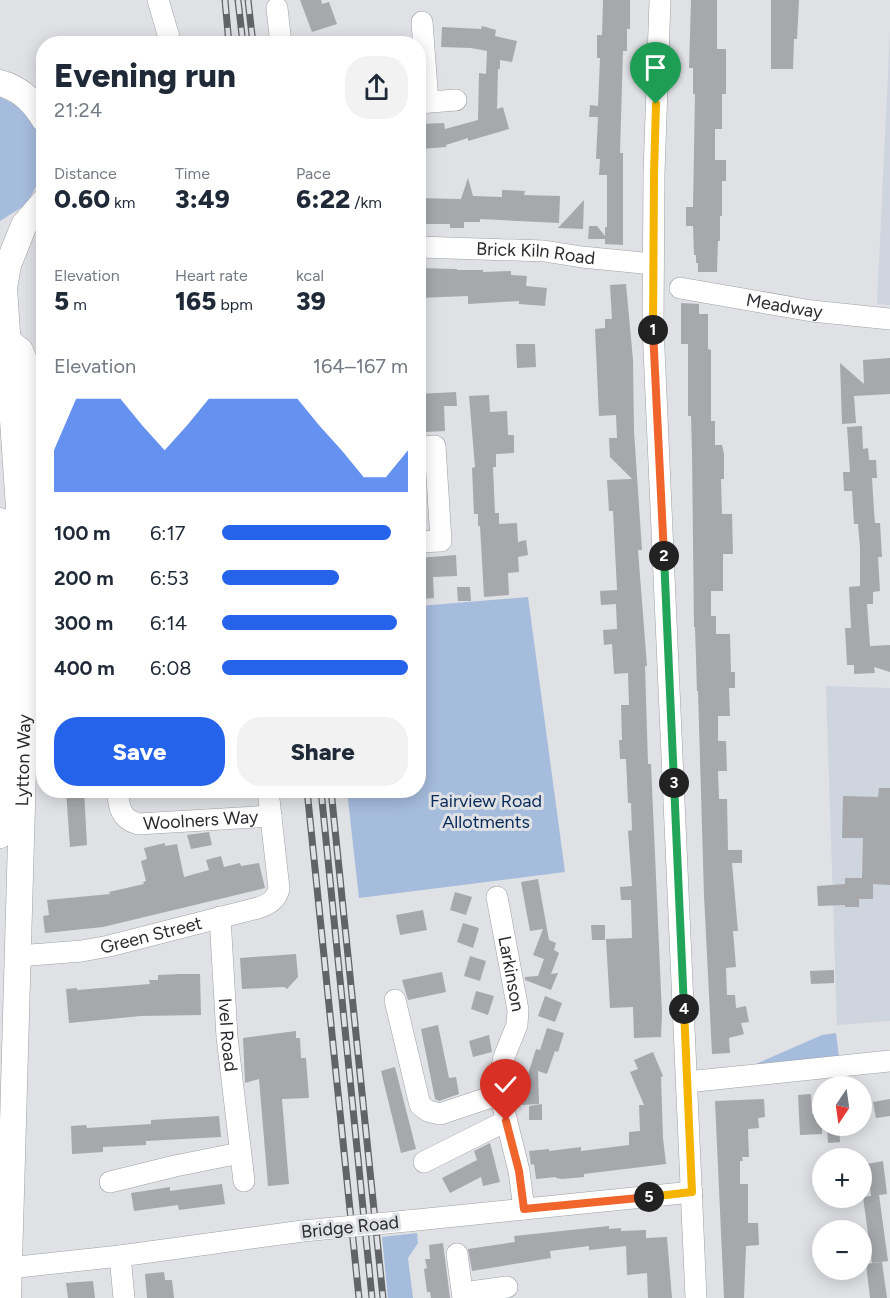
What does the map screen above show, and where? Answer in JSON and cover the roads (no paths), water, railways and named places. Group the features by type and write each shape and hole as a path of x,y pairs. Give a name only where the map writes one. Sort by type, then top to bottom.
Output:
{"main road":[{"path":"1,82 32,101 36,107"},
{"name":"Lytton Way","path":"8,1298 25,699 23,567 4,300 5,279 13,251 12,228 36,208"},
{"name":"Lytton Way","path":"0,521 4,648 0,835"}],"street":[{"path":"158,0 169,36"},
{"path":"660,0 654,174 654,338 696,1298"},
{"path":"277,8 280,36"},
{"path":"422,22 422,36"},
{"path":"426,102 456,100"},
{"name":"Brick Kiln Road","path":"426,247 544,251 653,264"},
{"name":"Meadway","path":"680,288 812,311 890,320"},
{"path":"6,337 22,349 31,370 36,441"},
{"path":"426,447 435,446 441,541 426,542"},
{"name":"Woolners Way","path":"117,798 122,814 129,821 138,824 271,816"},
{"name":"Woolners Way","path":"269,798 279,882 277,896"},
{"name":"Green Street","path":"18,956 82,951 109,946 258,908 269,904 277,896"},
{"name":"Larkinson","path":"497,897 518,1010 515,1032 500,1070 500,1094 519,1171 524,1209"},
{"name":"Ivel Road","path":"220,917 227,1037 244,1181"},
{"path":"395,1000 420,1105 428,1111 440,1114 500,1094"},
{"path":"687,1082 890,1061"},
{"path":"424,1162 506,1121"},
{"path":"110,1182 240,1153"},
{"name":"Bridge Road","path":"9,1268 303,1232 692,1192"},
{"path":"457,1254 463,1296 507,1287"},
{"path":"120,1256 124,1298"}],"railway":[{"path":"225,0 228,36"},
{"path":"238,0 242,36"},
{"path":"248,0 252,36"},
{"path":"308,798 359,1298"},
{"path":"322,798 372,1298"},
{"path":"332,798 383,1298"}],"park label":[{"name":"Fairview Road Allotments","path":"486,811"}]}
